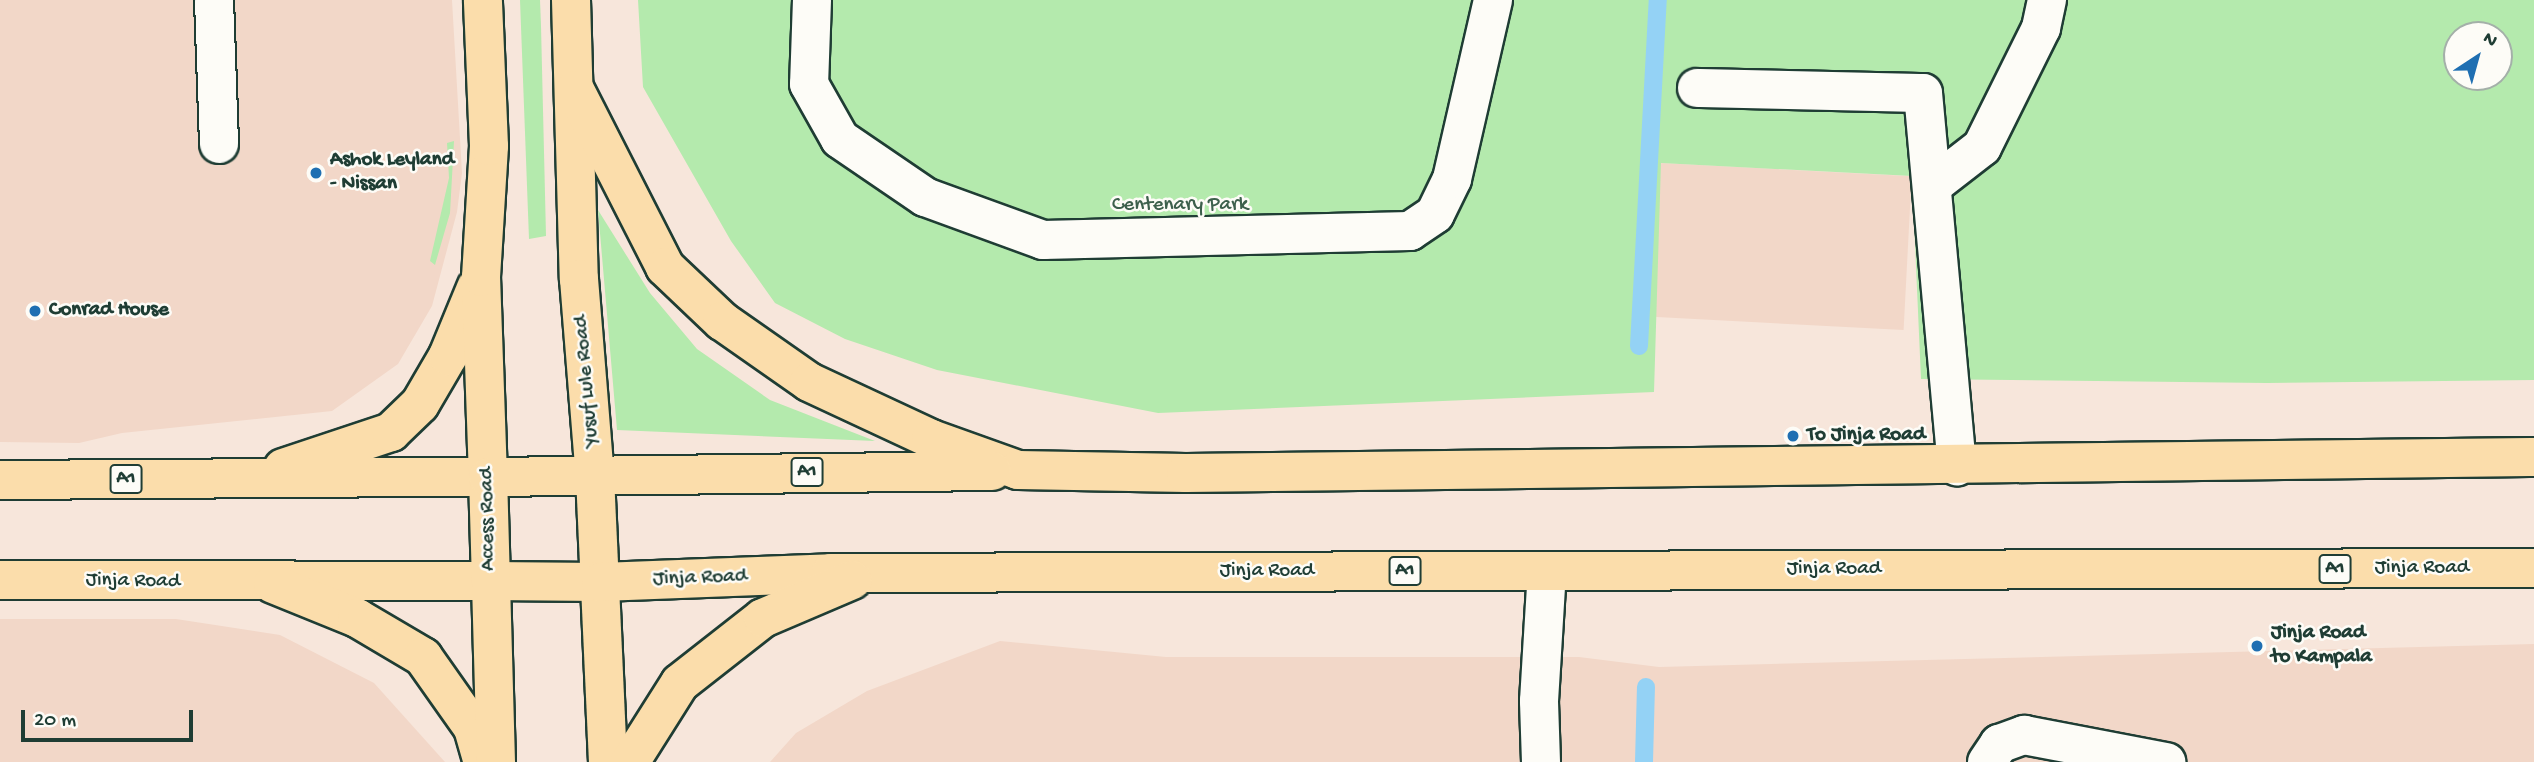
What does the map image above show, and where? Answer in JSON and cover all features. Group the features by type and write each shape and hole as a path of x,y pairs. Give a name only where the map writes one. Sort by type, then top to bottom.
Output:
{"main road":[{"path":"252,479 391,432 419,404 448,356 481,276 489,146 483,0"},
{"name":"Yusuf Lule Road","path":"571,0 579,279 595,476 608,762"},
{"path":"575,90 664,267 722,321 809,382 932,439 1018,470"},
{"name":"Access Road","path":"481,276 496,762"},
{"name":"A1","path":"0,480 1018,470 1186,473 1956,466 2534,457"},
{"name":"Jinja Road","path":"0,580 273,584 601,582 870,573 2534,568"},
{"path":"630,762 680,683 690,675 763,618 870,573"},
{"path":"273,584 357,618 423,657 473,728 483,762"}],"lane":[{"path":"214,0 219,144"},
{"path":"812,0 810,84 840,139 925,197 1043,240 1409,231 1435,214 1452,179 1493,0"},
{"path":"1933,185 1982,147 2040,28 2047,0"},
{"path":"1697,88 1923,93 1956,466"},
{"path":"1541,762 1539,701 1547,571"},
{"path":"1987,762 1999,744 2024,735 2166,762"}],"shaded area":[{"path":"0,0 452,0 462,173 457,212 432,306 398,364 332,411 122,433 79,443 0,442"},
{"path":"1660,163 1912,176 1904,330 1652,317"},
{"path":"0,619 176,619 280,635 374,683 445,762 0,762"},
{"path":"1000,641 1166,657 1579,657 1659,667 2534,644 2534,762 770,762 796,733 867,691"}],"green space":[{"path":"520,0 540,0 541,26 546,236 529,239"},
{"name":"Centenary Park","path":"638,0 2534,0 2534,380 2267,383 1921,379 1912,176 1661,163 1654,392 1158,413 937,370 845,339 775,303 731,241 643,87"},
{"path":"454,141 450,213 435,265 430,261 449,178 447,143"},
{"path":"598,210 650,293 697,349 770,400 875,441 617,430"}],"waterway":[{"path":"1639,346 1658,0"},
{"path":"1644,762 1646,687"}],"place":[{"name":"Ashok Leyland - Nissan","path":"316,173"},
{"name":"Conrad House","path":"35,311"},
{"name":"To Jinja Road","path":"1793,436"},
{"name":"Jinja Road to Kampala","path":"2257,646"}]}
